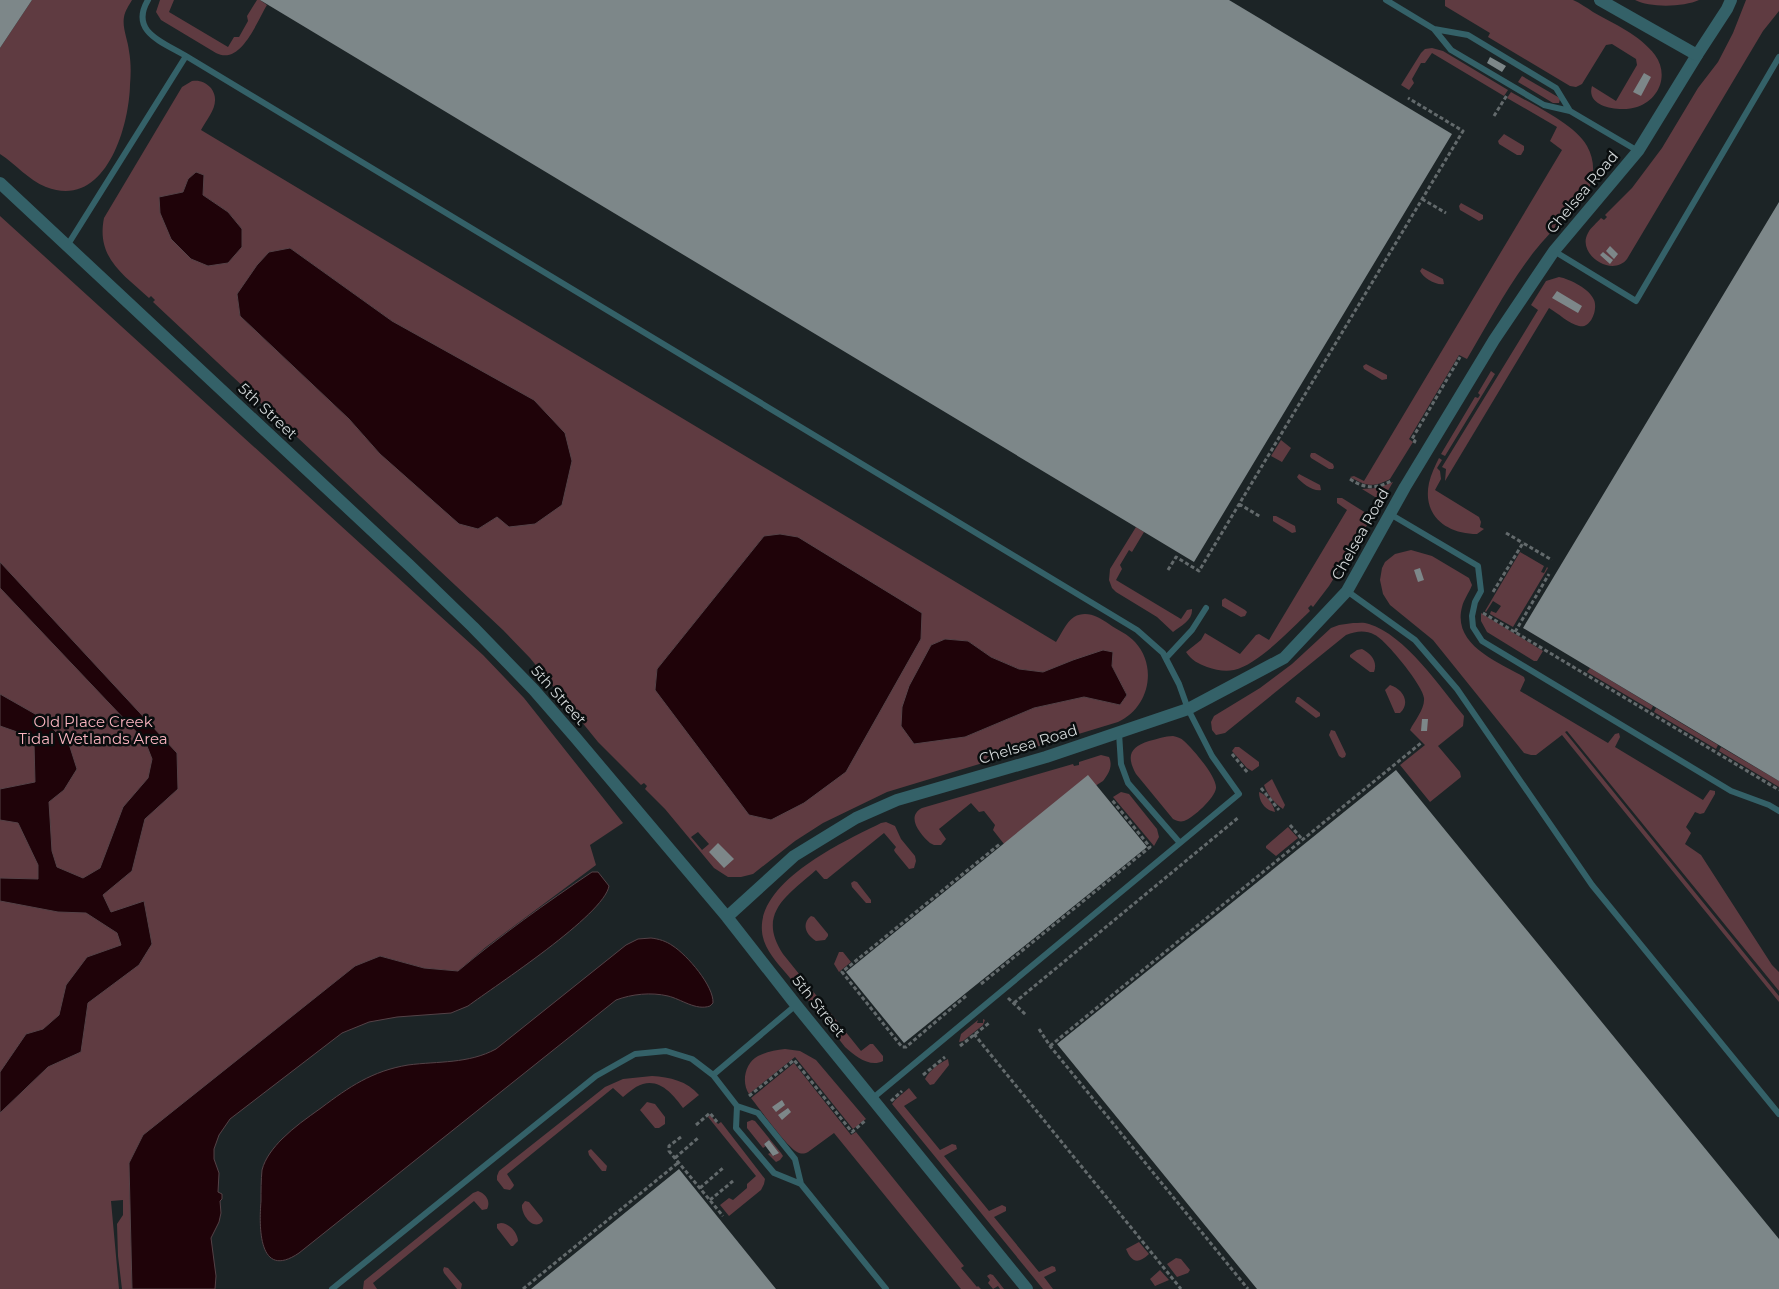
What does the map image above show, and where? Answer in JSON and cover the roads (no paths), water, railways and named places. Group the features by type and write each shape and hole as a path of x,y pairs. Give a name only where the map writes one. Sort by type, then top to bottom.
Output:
{"street":[{"path":"1600,0 1697,55"},
{"name":"Chelsea Road","path":"727,917 794,856 856,818 898,800 1046,757 1188,709 1284,658 1347,591 1390,514 1494,340 1554,251 1638,151 1731,0"},
{"name":"5th Street","path":"0,183 410,564 534,690 727,917 796,1005 1027,1289"}],"lane":[{"path":"148,0 141,17 145,28 152,35 1136,630 1166,658 1179,684 1188,709 1212,756 1239,794 873,1098"},
{"path":"1386,0 1434,29 1451,50 1544,105 1570,111 1638,151"},
{"path":"1434,29 1468,35 1556,88 1570,111"},
{"path":"68,246 186,56"},
{"path":"1554,251 1636,301 1779,57"},
{"path":"1390,514 1478,566 1481,590 1475,602 1472,616 1473,628 1482,641 1731,791 1779,810"},
{"path":"1347,591 1415,640 1457,689 1592,885 1779,1114"},
{"path":"1166,658 1192,630 1206,608"},
{"path":"1118,732 1121,764 1128,783 1180,843"},
{"path":"713,1075 796,1005"},
{"path":"332,1289 596,1076 635,1054 666,1052 692,1059 713,1075 737,1106 758,1113 795,1159 801,1184 886,1289"},
{"path":"737,1106 736,1128 774,1173 801,1184"}],"park label":[{"name":"Old Place Creek Tidal Wetlands Area","path":"93,730"}]}
